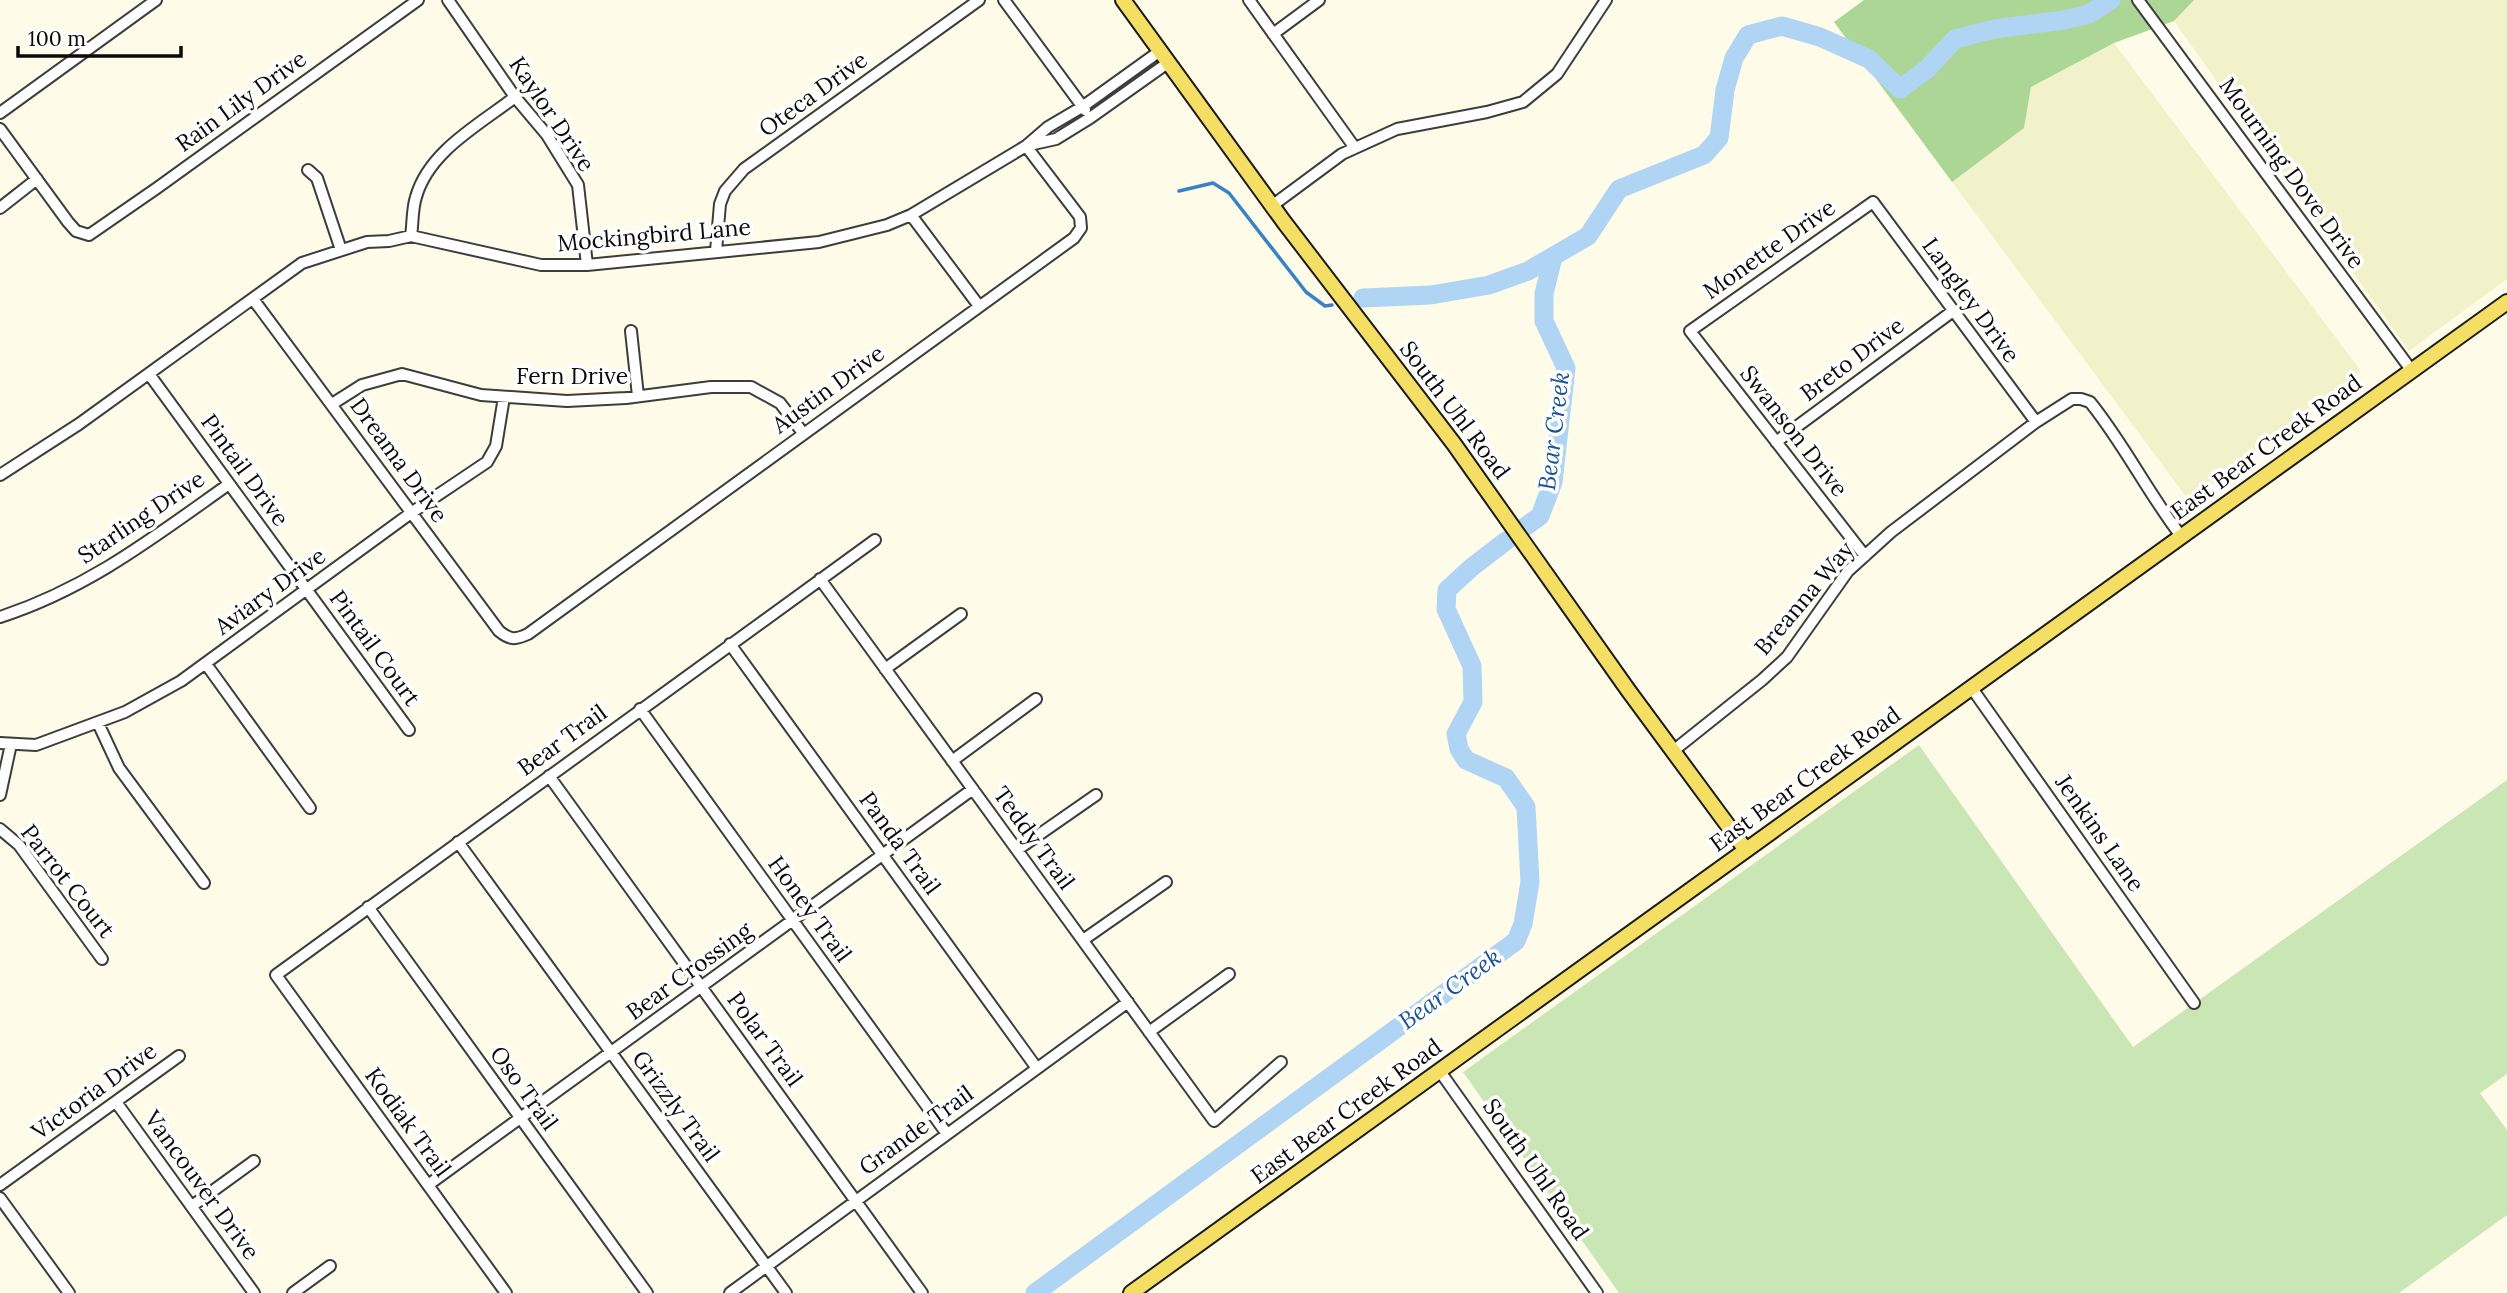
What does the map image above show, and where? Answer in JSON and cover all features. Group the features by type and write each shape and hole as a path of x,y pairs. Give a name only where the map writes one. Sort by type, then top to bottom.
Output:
{"main road":[{"name":"South Uhl Road","path":"1123,0 1273,205 1454,444 1746,850"},
{"name":"East Bear Creek Road","path":"1131,1293 2507,302"}],"street":[{"path":"0,113 156,0"},
{"name":"Rain Lily Drive","path":"37,180 76,231 89,234 418,0"},
{"name":"Kaylor Drive","path":"448,0 515,97 547,135 578,186 587,265"},
{"name":"Oteca Drive","path":"716,251 720,205 725,191 744,169 979,0"},
{"path":"1004,0 1090,118"},
{"path":"1249,0 1355,148"},
{"path":"1273,34 1319,0"},
{"path":"1273,205 1342,154 1397,129 1488,113 1523,102 1557,74 1606,0"},
{"name":"Mourning Dove Drive","path":"2138,0 2412,371"},
{"name":"Mockingbird Lane","path":"0,474 79,424 302,263 367,242 411,236 541,265 587,265 819,242 887,225 911,215 975,174 1026,146 1048,127 1164,57"},
{"name":"Mockingbird Lane","path":"1026,146 1056,139 1090,118 1164,57"},
{"path":"411,236 415,199 431,166 439,156 515,97"},
{"path":"0,129 37,180 0,208"},
{"name":"Austin Drive","path":"517,639 528,634 1074,238 1081,228 1080,217 1026,146"},
{"path":"308,170 317,178 341,250"},
{"name":"Langley Drive","path":"1873,201 2036,422"},
{"name":"Monette Drive","path":"1690,331 1873,201"},
{"path":"911,215 979,306"},
{"name":"Dreama Drive","path":"253,299 499,631 508,638 517,639"},
{"name":"Breto Drive","path":"1776,442 1953,311"},
{"path":"631,331 638,396"},
{"name":"Swanson Drive","path":"1690,331 1865,556"},
{"name":"Pintail Drive","path":"149,374 306,591"},
{"name":"Fern Drive","path":"332,404 362,385 402,374 481,395 568,401 711,387 751,387 780,402 803,433"},
{"name":"Aviary Drive","path":"6,743 36,745 98,723 125,712 206,664 411,513 487,462 496,446 504,397"},
{"name":"Breanna Way","path":"1673,751 1787,657 1848,571 1891,532 2036,422 2072,399 2090,402 2127,453 2158,506 2181,536"},
{"name":"Starling Drive","path":"0,617 40,604 121,561 229,484"},
{"name":"Bear Trail","path":"276,975 875,540"},
{"name":"Teddy Trail","path":"820,579 1214,1121 1281,1062"},
{"name":"Pintail Court","path":"306,591 409,730"},
{"path":"885,669 961,614"},
{"name":"Panda Trail","path":"730,644 1036,1067"},
{"path":"206,664 310,808"},
{"name":"Jenkins Lane","path":"1971,687 2194,1003"},
{"path":"952,761 1036,699"},
{"name":"Honey Trail","path":"640,709 947,1134"},
{"path":"98,723 119,768 204,883"},
{"path":"0,795 6,743"},
{"name":"Polar Trail","path":"549,776 922,1293"},
{"name":"Bear Crossing","path":"428,1185 973,789"},
{"path":"1017,850 1096,795"},
{"name":"Parrot Court","path":"0,829 19,845 102,959"},
{"name":"Grizzly Trail","path":"457,842 786,1293"},
{"path":"1083,940 1166,882"},
{"name":"Oso Trail","path":"368,907 647,1293"},
{"path":"1149,1032 1229,974"},
{"name":"Kodiak Trail","path":"276,975 506,1293"},
{"name":"Grande Trail","path":"730,1293 1128,1002"},
{"name":"Victoria Drive","path":"0,1185 178,1056"},
{"name":"South Uhl Road","path":"1439,1070 1597,1293"},
{"name":"Vancouver Drive","path":"116,1102 254,1293"},
{"path":"192,1206 254,1161"},
{"path":"0,1198 69,1293"},
{"path":"293,1293 330,1266"}],"green space":[{"path":"1864,0 2194,0 2174,21 2114,43 2031,87 2024,128 1952,182 1834,22"},
{"path":"2194,0 2507,0 2507,279 2409,351 2174,21"},
{"path":"2114,43 2361,371 2190,502 1952,182 2024,128 2031,87"},
{"path":"1919,745 2133,1047 2507,780 2507,1074 2480,1093 2507,1130 2507,1215 2399,1293 1619,1293 1463,1072"}],"waterway":[{"name":"Bear Creek","path":"1363,298 1431,295 1489,285 1528,271 1588,236 1619,189 1704,155 1719,138 1725,90 1734,58 1748,35 1782,26 1820,37 1869,59 1900,89 1927,69 1955,39 1994,29 2089,14 2111,0"},
{"path":"1179,191 1213,183 1229,193 1306,292 1325,306 1332,305"},
{"name":"Bear Creek","path":"1522,529 1540,516 1553,482 1566,368 1544,321 1544,294 1553,257"},
{"name":"Bear Creek","path":"1035,1293 1516,941 1523,924 1530,882 1526,807 1506,778 1466,760 1459,749 1456,734 1473,702 1472,666 1446,609 1447,590 1506,541"}]}
